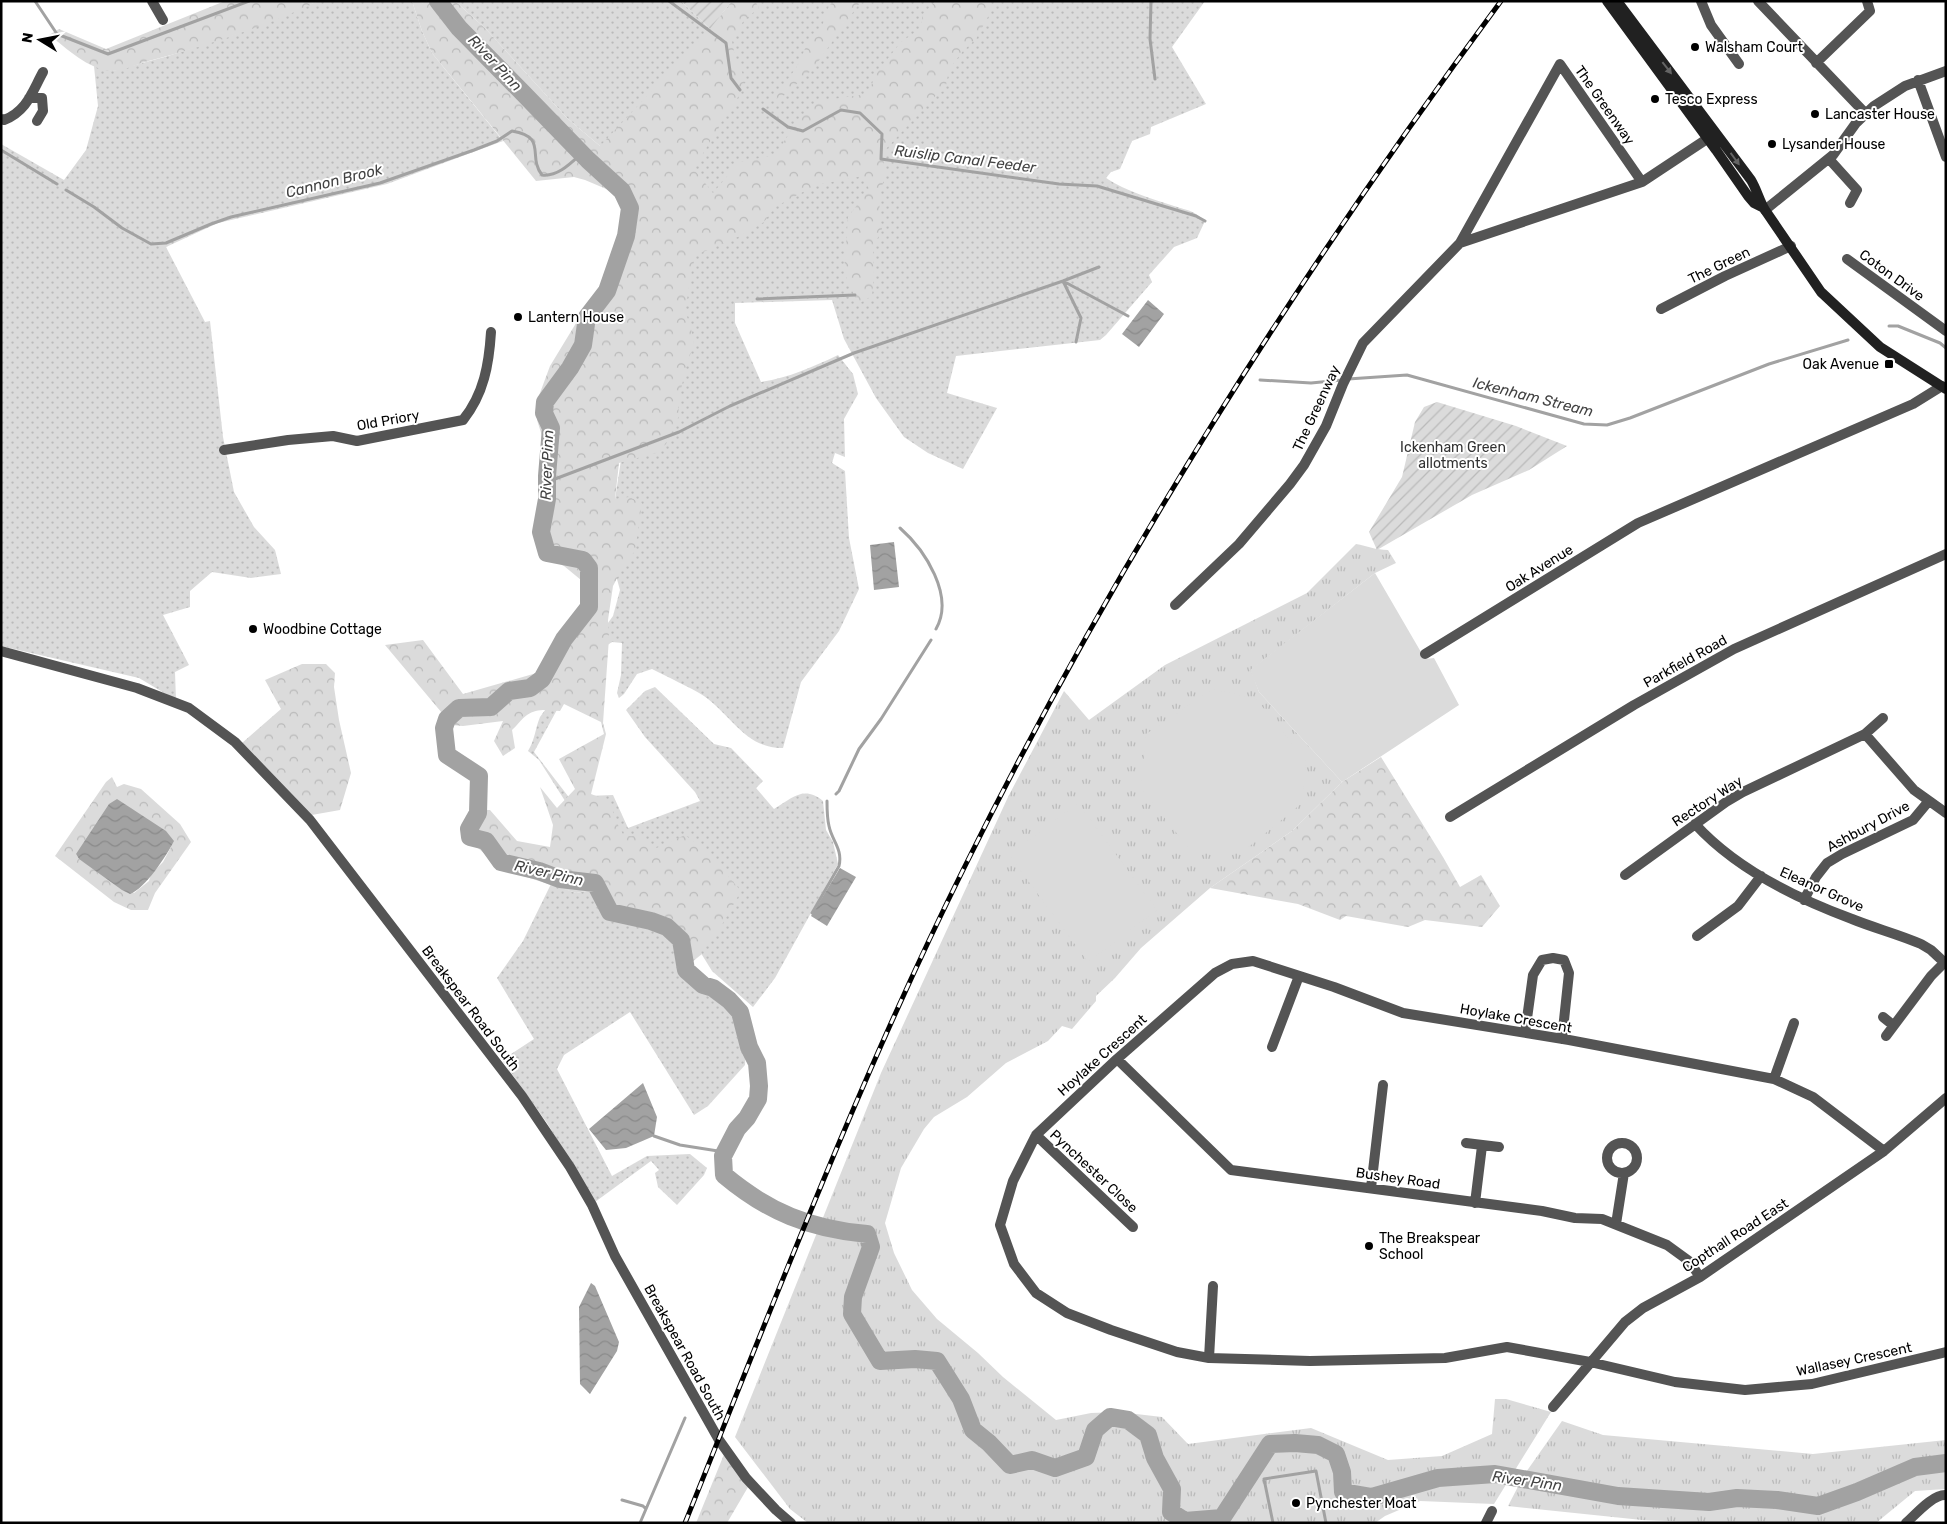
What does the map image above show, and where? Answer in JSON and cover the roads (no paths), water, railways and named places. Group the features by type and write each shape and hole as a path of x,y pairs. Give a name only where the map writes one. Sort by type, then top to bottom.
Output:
{"main road":[{"path":"1607,1 1712,136"},
{"path":"1617,1 1712,136 1748,196 1754,203 1760,204 1765,210 1821,292 1880,347 1944,387"}],"street":[{"path":"152,1 163,20"},
{"path":"1700,1 1711,25 1739,64"},
{"path":"1758,1 1865,113"},
{"path":"1816,62 1870,11 1866,1"},
{"name":"The Greenway","path":"1175,605 1239,544 1304,465 1326,426 1358,352 1370,335 1460,243 1560,64 1642,182"},
{"path":"1765,210 1829,159 1865,113 1897,90 1946,70"},
{"path":"1,119 4,120 17,115 43,72"},
{"path":"1918,80 1946,157"},
{"path":"29,98 42,98 43,111 37,121"},
{"name":"The Greenway","path":"1460,243 1642,182 1712,136"},
{"path":"1829,159 1857,190 1850,203"},
{"name":"The Green","path":"1661,309 1725,276 1791,246"},
{"name":"Coton Drive","path":"1847,259 1946,331"},
{"name":"Old Priory","path":"224,450 288,440 333,436 357,441 463,420 483,386 490,355 491,332"},
{"name":"Oak Avenue","path":"1425,654 1638,523 1913,404 1944,387"},
{"name":"Parkfield Road","path":"1450,817 1634,705 1734,649 1946,554"},
{"name":"Breakspear Road South","path":"1,651 137,688 189,708 235,742 310,820 522,1096 570,1167 592,1205 615,1256 718,1440 746,1478 791,1523"},
{"name":"Rectory Way","path":"1625,876 1695,824 1743,792 1865,734 1883,718"},
{"path":"1865,734 1914,790 1928,802 1946,813"},
{"name":"Ashbury Drive","path":"1804,900 1816,877 1827,864 1842,854 1913,820 1928,802"},
{"name":"Eleanor Grove","path":"1695,824 1722,849 1761,876 1804,900 1920,944 1932,950 1945,963"},
{"path":"1697,936 1738,906 1761,876"},
{"path":"1525,1033 1533,975 1542,960 1553,958 1564,960 1570,973 1562,1039"},
{"name":"Hoylake Crescent","path":"1590,1362 1507,1347 1445,1358 1310,1361 1209,1358 1176,1352 1067,1313 1036,1293 1014,1264 1000,1225 1012,1181 1036,1135 1117,1059 1214,973 1232,964 1253,961 1334,987 1402,1013 1562,1039 1774,1078 1813,1097 1884,1151"},
{"path":"1886,1036 1931,976 1945,963"},
{"path":"1272,1047 1298,976"},
{"path":"1883,1017 1893,1025"},
{"path":"1774,1078 1794,1023"},
{"name":"Bushey Road","path":"1117,1059 1231,1170 1542,1211 1574,1218 1602,1219 1667,1245 1689,1260 1700,1277"},
{"path":"1371,1188 1383,1085"},
{"name":"Copthall Road East","path":"1553,1407 1625,1322 1642,1308 1700,1277 1884,1151 1946,1098"},
{"name":"Pynchester Close","path":"1036,1135 1133,1226"},
{"path":"1466,1143 1499,1147"},
{"path":"1475,1203 1482,1146"},
{"path":"1616,1224 1624,1173"},
{"path":"1209,1358 1213,1286"},
{"name":"Wallasey Crescent","path":"1590,1362 1676,1382 1745,1390 1812,1384 1946,1352"},
{"path":"1906,1523 1934,1497 1940,1494 1946,1495"},
{"path":"1486,1523 1492,1511"}],"water":[{"path":"1148,300 1164,314 1139,347 1122,334"},
{"path":"894,542 899,587 874,590 870,545"},
{"path":"117,799 166,831 174,841 149,879 130,894 79,859 76,854 109,804"},
{"path":"840,868 856,877 827,926 811,916"},
{"path":"643,1083 657,1117 654,1136 626,1148 606,1150 589,1129"},
{"path":"591,1283 595,1286 619,1342 617,1351 590,1394 580,1384 579,1307"}],"waterway":[{"name":"Ruislip Canal Feeder","path":"35,1 57,34 108,54 249,1"},
{"name":"River Pinn","path":"438,1 459,28 588,160 622,191 630,208 626,236 607,291 587,317 583,345 570,368 545,402 544,413 551,428 547,499 541,532 547,553 583,560 589,568 589,607 564,639 542,679 530,688 509,691 491,707 459,708 447,719 444,728 447,755 479,776 478,813 469,829 470,837 486,841 501,862 539,871 560,879 595,883 610,912 651,921 667,927 681,940 686,970 703,985 713,988 729,1000 740,1012 749,1047 757,1063 758,1099 747,1118 737,1129 723,1156 724,1175 740,1188 774,1209 808,1223 846,1232 867,1234 871,1247 853,1297 852,1314 880,1361 915,1359 937,1361 961,1399 973,1430 989,1443 1010,1465 1032,1460 1055,1468 1086,1457 1095,1430 1110,1417 1128,1420 1148,1435 1155,1458 1172,1489 1171,1512 1185,1521 1222,1518 1270,1444 1295,1443 1318,1445 1336,1454 1342,1472 1343,1492 1372,1497 1438,1478 1495,1474 1618,1496 1709,1502 1737,1498 1777,1500 1818,1506 1857,1492 1915,1467 1946,1463"},
{"name":"Ruislip Canal Feeder","path":"669,1 726,43 731,78 740,90"},
{"path":"1151,1 1150,39 1155,79"},
{"name":"Ruislip Canal Feeder","path":"763,109 788,127 803,131 841,110 860,113 882,134 881,159 1059,184 1097,186 1196,216 1205,221"},
{"name":"Cannon Brook","path":"66,190 94,207 122,228 151,244 166,243 231,217 380,183 497,141 512,131 530,138 535,148 536,161 542,175 559,172 582,153"},
{"name":"Cannon Brook","path":"1,150 57,184"},
{"path":"1076,342 1081,318 1063,281 1099,267"},
{"path":"547,482 679,432 730,406 854,353 1063,281 1128,316"},
{"path":"757,299 855,295"},
{"name":"Ickenham Stream","path":"1889,326 1898,326 1940,343 1946,348"},
{"name":"Ickenham Stream","path":"1348,379 1407,375 1584,424 1607,425 1630,418 1769,364 1848,340"},
{"name":"Ickenham Stream","path":"1260,380 1311,383 1342,380"},
{"path":"900,528 919,548 940,588 941,616 936,629"},
{"path":"836,794 859,749 881,719 931,640"},
{"path":"813,913 839,866 840,860 840,855 828,823 827,801"},
{"path":"654,1136 680,1145 718,1151 723,1156"},
{"path":"646,1509 685,1418"},
{"path":"1273,1523 1264,1479 1316,1471 1326,1523"},
{"path":"622,1500 643,1506 646,1509 640,1523"}],"railway":[{"path":"685,1523 853,1109 926,946 1023,752 1148,530 1282,314 1353,208 1501,1"}],"place":[{"name":"Walsham Court","path":"1695,47"},
{"name":"Tesco Express","path":"1655,99"},
{"name":"Lancaster House","path":"1815,114"},
{"name":"Lysander House","path":"1772,144"},
{"name":"Lantern House","path":"518,317"},
{"name":"Oak Avenue","path":"1889,364"},
{"name":"Woodbine Cottage","path":"253,629"},
{"name":"The Breakspear School","path":"1369,1246"},
{"name":"Pynchester Moat","path":"1296,1503"}],"park label":[{"name":"Ickenham Green allotments","path":"1453,456"}]}
